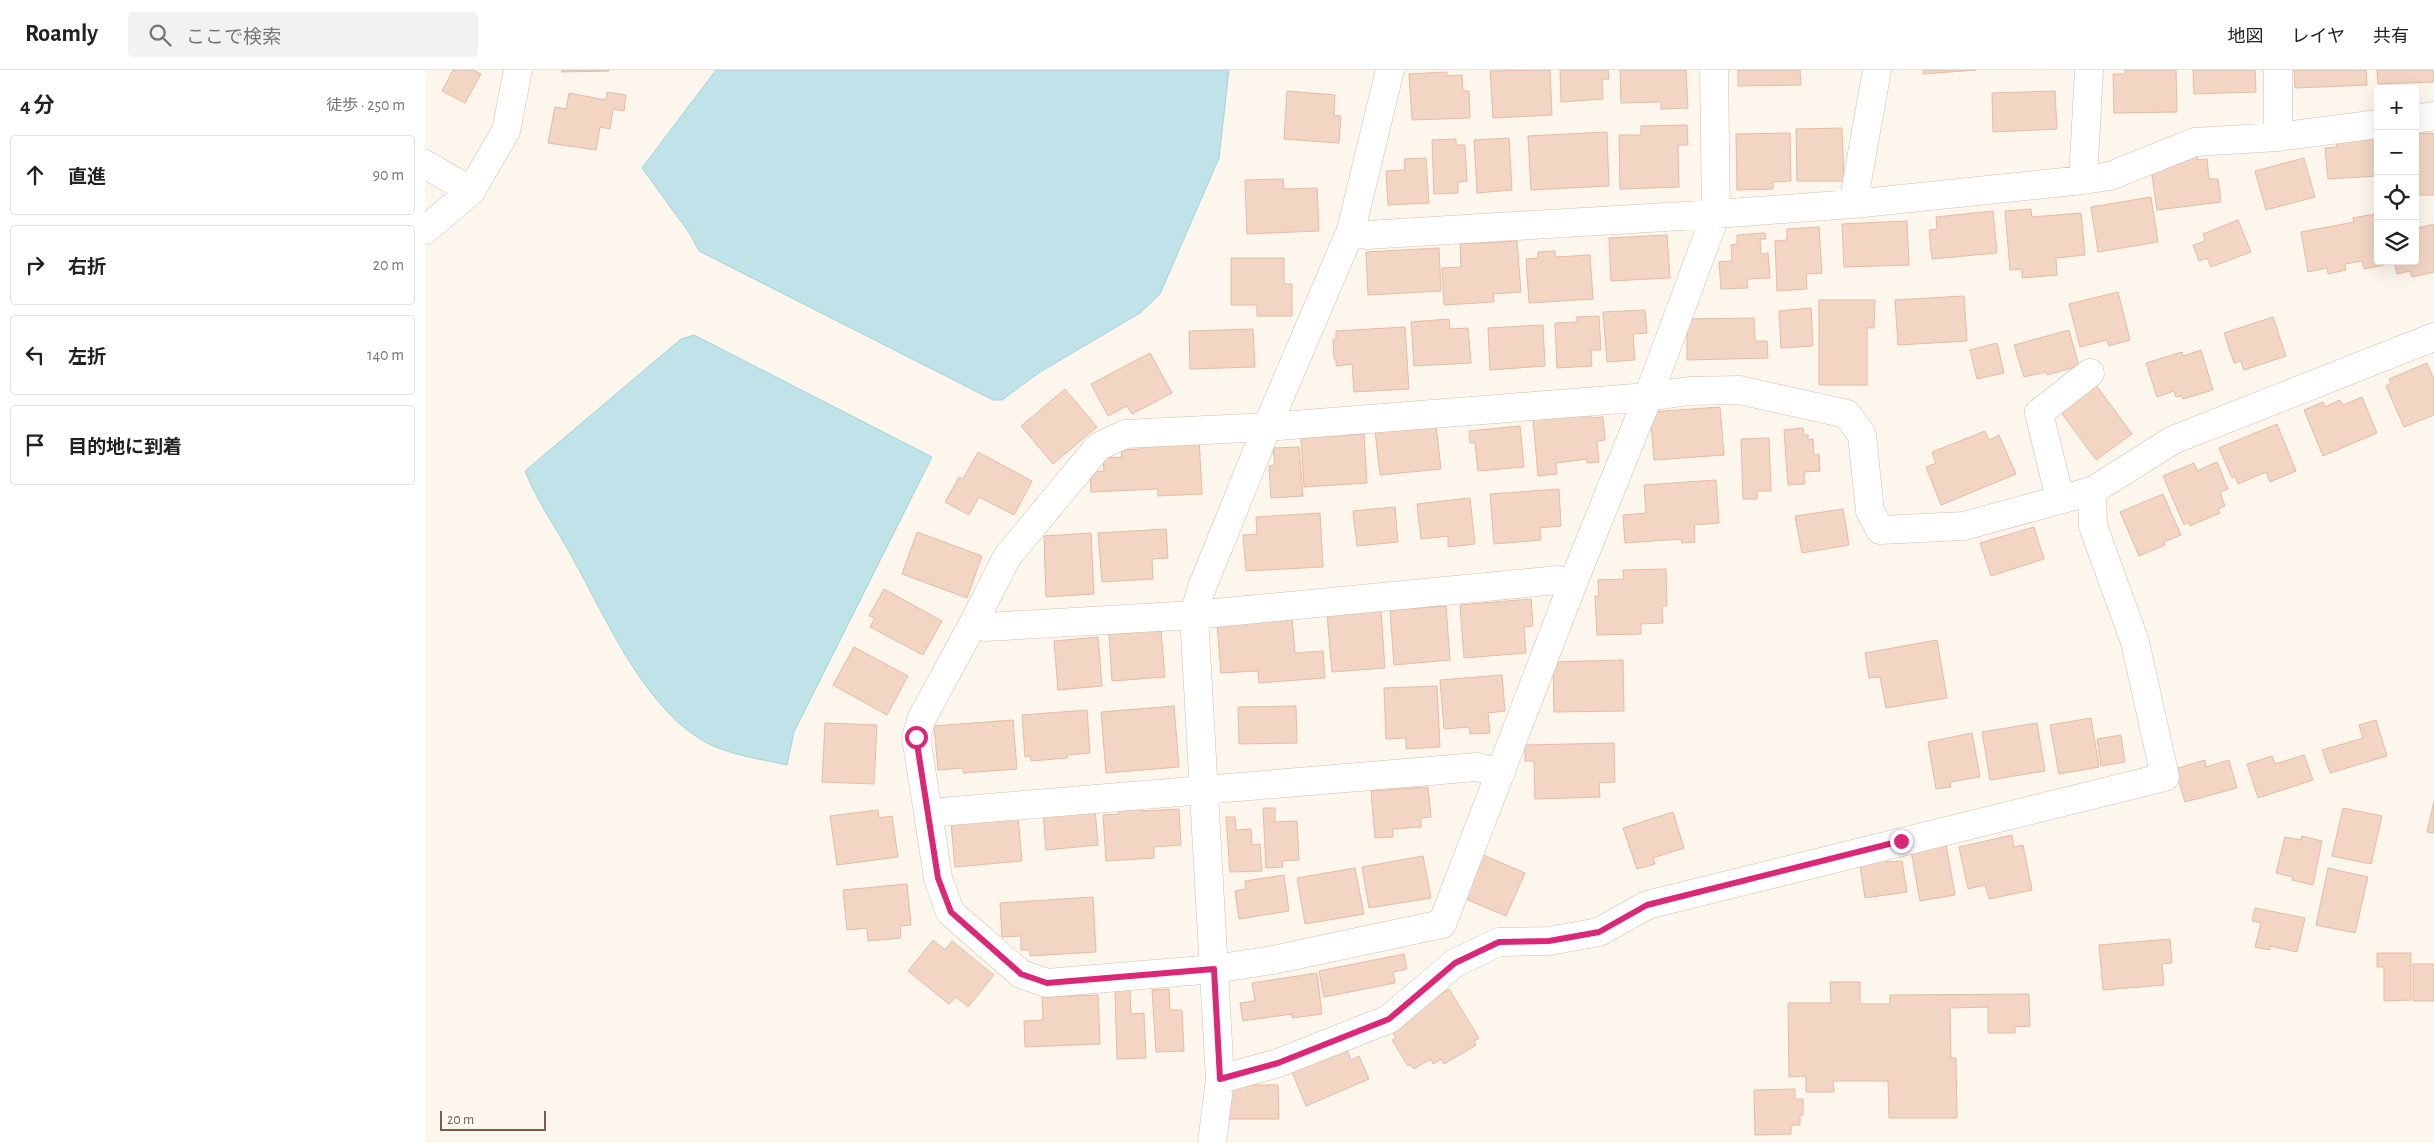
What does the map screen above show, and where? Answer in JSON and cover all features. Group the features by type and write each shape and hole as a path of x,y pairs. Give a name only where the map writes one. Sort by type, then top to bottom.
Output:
{"street":[{"path":"425,230 471,191 506,131 518,70"},
{"path":"1212,1143 1220,1079 1194,615 1201,590 1267,427 1351,230 1390,70"},
{"path":"1714,70 1716,214 1648,397 1573,583 1442,924 1273,960 1214,969 1047,983 1021,974 951,912 938,878 916,737 922,718 1007,557 1098,447 1125,434 1267,427 1648,397 1689,392 1739,390 1847,414 1862,436 1870,511 1880,530 1964,526 2092,491 2173,440 2434,336"},
{"path":"1853,204 1877,70"},
{"path":"2083,180 2089,70"},
{"path":"2278,70 2278,137"},
{"path":"2419,118 2434,116"},
{"path":"1351,230 1366,235 1853,204 2110,176 2195,142 2278,137 2374,125"},
{"path":"425,164 471,191"},
{"path":"2059,499 2039,413 2090,373"},
{"path":"1220,1079 1278,1063 1389,1019 1455,963 1499,942 1549,941 1599,932 1647,905 2165,777 2135,642 2093,526 2092,491"},
{"path":"974,622 985,627 1194,615 1558,580 1573,583"},
{"path":"928,813 1204,792 1477,767 1501,773"}],"water":[{"path":"716,70 1229,70 1219,158 1160,294 1140,313 1040,372 1002,400 993,400 699,251 690,234 642,168"},
{"path":"694,335 932,457 794,732 787,765 719,749 700,739 679,723 660,703 642,681 611,631 572,557 541,504 525,471 681,339"}],"building":[{"path":"453,70 473,70 481,74 465,103 442,91"},
{"path":"562,70 609,70 609,71 562,72"},
{"path":"1550,70 1552,115 1493,118 1490,71"},
{"path":"1560,70 1608,70 1609,79 1602,79 1603,99 1561,102"},
{"path":"1620,70 1686,70 1688,108 1661,109 1661,102 1621,103"},
{"path":"1738,70 1800,70 1801,85 1738,86"},
{"path":"1923,70 1976,70 1923,74"},
{"path":"2125,70 2176,70 2177,112 2114,113 2113,74 2125,74"},
{"path":"2193,70 2255,70 2256,92 2194,94"},
{"path":"2294,70 2366,70 2367,85 2295,88"},
{"path":"2377,70 2434,70 2434,82 2378,84"},
{"path":"1447,72 1447,76 1462,75 1463,91 1469,91 1470,118 1412,120 1409,74"},
{"path":"1287,91 1335,95 1334,115 1341,116 1339,143 1284,139"},
{"path":"2055,91 2057,129 1993,132 1992,93"},
{"path":"607,92 626,95 624,111 613,109 610,129 600,127 596,150 548,143 555,107 566,109 569,93 606,100"},
{"path":"1687,125 1688,145 1678,145 1679,187 1620,189 1619,135 1641,135 1641,126"},
{"path":"1842,128 1844,181 1797,181 1796,129"},
{"path":"1607,132 1609,186 1531,190 1528,136"},
{"path":"1790,133 1791,181 1773,182 1773,189 1737,190 1736,134"},
{"path":"2434,133 2434,195 2419,195 2419,134"},
{"path":"2374,136 2374,176 2328,179 2325,148 2337,147 2336,139"},
{"path":"1509,138 1512,190 1477,193 1474,140"},
{"path":"1456,139 1456,145 1465,145 1467,181 1458,182 1458,193 1434,194 1432,140"},
{"path":"2197,154 2198,160 2207,159 2209,179 2218,179 2221,202 2157,210 2151,168 2180,164 2179,157"},
{"path":"1426,158 1429,203 1388,205 1386,171 1405,170 1404,159"},
{"path":"2304,158 2315,197 2266,210 2255,171"},
{"path":"1283,179 1284,189 1317,188 1319,231 1247,234 1245,180"},
{"path":"2151,197 2158,242 2098,252 2091,207"},
{"path":"2031,209 2032,217 2081,213 2085,255 2056,258 2057,275 2022,278 2022,269 2010,270 2005,211"},
{"path":"1993,211 1997,253 1932,259 1929,230 1937,229 1936,217"},
{"path":"2374,214 2374,265 2384,265 2364,269 2362,261 2345,264 2346,270 2328,274 2327,268 2308,272 2301,232 2354,222 2353,218"},
{"path":"2238,220 2251,252 2211,267 2207,258 2199,261 2193,245 2205,241 2203,234"},
{"path":"1907,221 1909,265 1844,267 1842,224"},
{"path":"2434,224 2434,272 2412,277 2410,271 2397,274 2395,265 2419,265 2419,228"},
{"path":"1819,227 1822,273 1806,274 1807,289 1777,291 1775,241 1787,240 1787,229"},
{"path":"1765,233 1766,239 1760,239 1761,254 1768,253 1770,278 1747,279 1748,288 1721,289 1719,262 1732,261 1731,245 1737,244 1737,235"},
{"path":"1667,235 1670,278 1611,281 1609,238"},
{"path":"1517,241 1521,292 1493,294 1494,302 1444,305 1442,268 1461,267 1460,244"},
{"path":"1439,248 1441,291 1368,295 1366,252"},
{"path":"1555,251 1555,257 1590,255 1593,299 1529,303 1526,259 1538,258 1538,252"},
{"path":"1231,258 1284,258 1284,284 1292,284 1292,316 1257,316 1257,305 1231,305"},
{"path":"2118,292 2130,340 2109,346 2107,340 2080,347 2069,304"},
{"path":"1964,296 1967,341 1898,345 1895,300"},
{"path":"1819,300 1875,300 1874,328 1867,328 1867,385 1819,385"},
{"path":"1811,308 1813,346 1781,348 1779,311"},
{"path":"1645,310 1647,333 1633,334 1635,360 1607,362 1603,312"},
{"path":"1599,316 1601,350 1591,350 1592,366 1557,368 1555,323 1577,322 1577,317"},
{"path":"2273,317 2286,356 2244,370 2241,361 2234,363 2224,333"},
{"path":"1754,318 1755,341 1767,341 1768,358 1687,360 1687,319"},
{"path":"1449,319 1450,329 1468,328 1471,363 1414,366 1411,322"},
{"path":"1543,325 1545,366 1490,370 1488,328"},
{"path":"1405,327 1409,389 1354,392 1352,364 1336,366 1333,339 1336,339 1336,331"},
{"path":"1253,329 1255,367 1190,369 1189,331"},
{"path":"2069,330 2079,366 2047,375 2046,372 2024,377 2014,345"},
{"path":"1997,343 2004,373 1977,379 1970,350"},
{"path":"2201,350 2213,390 2183,399 2182,396 2176,397 2174,391 2157,397 2146,363 2182,352 2183,356"},
{"path":"1150,353 1172,393 1132,414 1127,406 1108,416 1091,384"},
{"path":"2427,363 2434,380 2434,415 2404,427 2386,386 2391,383 2389,379"},
{"path":"2096,385 2132,434 2096,460 2060,411"},
{"path":"1065,389 1097,427 1053,464 1021,426"},
{"path":"2362,397 2377,433 2323,456 2304,410 2323,402 2325,407 2340,400 2343,405"},
{"path":"1720,407 1724,455 1654,460 1650,412"},
{"path":"1591,413 1591,418 1603,417 1605,440 1597,441 1599,462 1587,463 1587,459 1556,463 1557,474 1538,476 1533,419"},
{"path":"2277,424 2296,471 2270,482 2266,472 2238,484 2235,476 2232,478 2219,448"},
{"path":"1436,425 1441,469 1380,475 1375,431"},
{"path":"1520,426 1524,467 1478,471 1475,443 1470,443 1469,431"},
{"path":"1803,428 1804,435 1808,435 1808,440 1813,439 1814,455 1819,454 1820,471 1804,472 1805,484 1788,485 1784,430"},
{"path":"1985,431 1989,440 1999,435 2016,474 1941,505 1926,467 1936,463 1932,452"},
{"path":"1364,434 1367,483 1304,487 1301,438"},
{"path":"1199,437 1202,494 1158,496 1158,489 1091,492 1090,472 1104,471 1103,458 1122,457 1121,450 1141,449 1140,440"},
{"path":"1769,438 1771,491 1757,491 1757,499 1743,499 1741,439"},
{"path":"1299,447 1303,496 1271,498 1269,466 1275,465 1273,448"},
{"path":"978,452 1032,481 1014,515 979,497 969,515 945,502 959,477 963,479"},
{"path":"2217,462 2228,489 2220,492 2225,506 2218,509 2220,513 2190,526 2189,522 2184,525 2163,476 2194,463 2197,471"},
{"path":"1716,480 1719,523 1694,525 1695,542 1682,543 1681,539 1625,543 1623,515 1646,513 1644,485"},
{"path":"1559,489 1561,526 1540,528 1541,540 1494,544 1490,494"},
{"path":"2163,494 2181,535 2164,542 2165,545 2139,556 2120,512"},
{"path":"1470,498 1475,544 1448,547 1448,536 1421,539 1417,504"},
{"path":"1395,507 1398,542 1357,546 1353,511"},
{"path":"1843,509 1849,545 1802,553 1795,516"},
{"path":"1320,513 1323,567 1246,571 1243,535 1257,534 1256,517"},
{"path":"2034,527 2044,559 1991,576 1980,543"},
{"path":"1166,529 1168,558 1152,559 1153,579 1102,582 1098,533"},
{"path":"917,532 982,556 967,598 902,574"},
{"path":"1091,533 1094,594 1046,597 1044,536"},
{"path":"1666,569 1667,606 1662,606 1663,623 1641,624 1641,634 1597,635 1595,596 1599,596 1598,580 1624,579 1623,570"},
{"path":"884,589 942,621 923,655 870,627 875,618 869,616"},
{"path":"1531,599 1533,626 1524,627 1526,653 1464,658 1460,605"},
{"path":"1446,606 1450,660 1394,665 1390,610"},
{"path":"1381,611 1385,668 1332,672 1327,615"},
{"path":"1292,618 1295,653 1323,651 1325,678 1259,683 1258,671 1221,673 1217,624"},
{"path":"1153,622 1154,632 1161,631 1165,677 1112,681 1109,634 1129,633 1128,624"},
{"path":"1098,637 1102,686 1058,690 1054,641"},
{"path":"1937,640 1947,698 1886,708 1880,677 1869,678 1865,653"},
{"path":"854,647 908,676 887,715 833,685"},
{"path":"1623,660 1624,711 1554,712 1553,662"},
{"path":"1502,675 1505,711 1488,713 1490,733 1470,734 1469,727 1444,729 1440,680"},
{"path":"1437,686 1440,747 1406,749 1406,738 1386,739 1384,688"},
{"path":"1174,706 1179,767 1106,773 1101,712"},
{"path":"1296,706 1297,743 1239,744 1238,707"},
{"path":"1087,710 1090,753 1067,755 1067,758 1031,761 1030,756 1025,757 1022,715"},
{"path":"2091,718 2099,767 2059,774 2050,725"},
{"path":"1013,720 1017,769 963,773 963,768 938,770 934,726"},
{"path":"2376,720 2387,756 2330,773 2322,750 2363,738 2359,725"},
{"path":"825,723 877,725 874,784 822,782"},
{"path":"2037,723 2045,771 1990,780 1982,732"},
{"path":"1972,733 1980,777 1950,782 1951,787 1936,789 1928,742"},
{"path":"2121,735 2125,762 2101,766 2097,739"},
{"path":"1614,743 1615,782 1599,783 1600,797 1535,799 1534,761 1525,761 1525,745"},
{"path":"2304,755 2313,780 2258,798 2247,764 2272,756 2275,764"},
{"path":"2205,760 2206,767 2229,760 2237,788 2185,802 2175,769"},
{"path":"1428,787 1431,817 1421,818 1421,827 1393,829 1393,837 1375,838 1371,791"},
{"path":"2434,801 2434,833 2427,832"},
{"path":"1141,806 1141,811 1179,809 1181,845 1154,847 1154,858 1106,861 1103,815 1119,814 1119,807"},
{"path":"1095,808 1098,845 1046,850 1043,812"},
{"path":"1263,808 1275,808 1275,822 1297,821 1299,860 1282,861 1283,867 1266,868"},
{"path":"2343,808 2382,816 2371,864 2332,856"},
{"path":"878,810 879,818 892,816 898,857 837,865 830,816"},
{"path":"1673,812 1684,848 1653,858 1655,864 1637,869 1623,828"},
{"path":"1018,817 1022,861 955,867 951,823"},
{"path":"1226,817 1235,817 1236,830 1251,829 1252,845 1260,844 1262,871 1230,872"},
{"path":"2012,835 2014,847 2023,845 2032,890 1989,899 1985,885 1968,889 1959,847"},
{"path":"2302,836 2322,841 2313,885 2292,880 2293,877 2276,873 2285,837 2301,840"},
{"path":"1945,839 1955,895 1920,901 1910,845"},
{"path":"1481,854 1525,873 1506,916 1463,898"},
{"path":"1885,855 1887,862 1902,861 1907,892 1865,898 1859,858"},
{"path":"1423,856 1431,898 1369,908 1362,867"},
{"path":"1355,868 1364,914 1305,924 1297,878"},
{"path":"2328,868 2368,877 2355,933 2316,925"},
{"path":"1284,875 1289,911 1239,919 1235,891 1246,889 1245,881"},
{"path":"907,884 911,925 900,926 901,938 868,941 867,928 847,930 843,890"},
{"path":"1093,897 1096,952 1030,956 1030,950 1021,950 1021,936 1002,937 1000,903"},
{"path":"2255,908 2305,918 2297,952 2270,946 2270,950 2255,947 2261,923 2252,921"},
{"path":"2170,939 2172,963 2162,964 2164,985 2103,990 2099,945"},
{"path":"933,940 945,950 952,941 994,975 968,1007 956,997 949,1004 908,971"},
{"path":"2377,953 2411,953 2411,1000 2384,1001 2384,967 2377,967"},
{"path":"1404,954 1407,969 1393,972 1395,983 1324,997 1319,971"},
{"path":"2413,964 2434,964 2434,1001 2413,1001"},
{"path":"1317,973 1322,1014 1292,1018 1292,1014 1243,1021 1240,1003 1255,1001 1252,983"},
{"path":"1830,982 1860,982 1860,1004 1890,1004 1890,995 2029,994 2030,1026 2015,1027 2015,1033 1988,1033 1988,1007 1950,1008 1951,1058 1956,1058 1957,1118 1889,1118 1888,1081 1833,1081 1834,1092 1806,1092 1806,1076 1789,1077 1788,1003 1831,1003"},
{"path":"1169,989 1170,1010 1182,1010 1184,1051 1156,1052 1152,990"},
{"path":"1449,989 1479,1038 1474,1041 1476,1045 1444,1064 1441,1059 1433,1064 1431,1059 1414,1069 1410,1064 1408,1066 1392,1040 1396,1038 1392,1031 1404,1016"},
{"path":"1130,990 1131,1014 1144,1013 1146,1058 1117,1059 1115,991"},
{"path":"1098,995 1100,1044 1025,1047 1024,1021 1043,1020 1042,997"},
{"path":"1347,1050 1351,1060 1359,1056 1369,1079 1306,1106 1292,1072"},
{"path":"1227,1085 1278,1085 1279,1119 1227,1119"},
{"path":"1795,1089 1795,1099 1803,1099 1803,1115 1800,1115 1800,1125 1791,1125 1791,1134 1755,1135 1754,1090"}],"route":[{"path":"916,737 938,878 951,912 1021,974 1047,983 1214,969 1220,1079 1278,1063 1389,1019 1455,963 1499,942 1549,941 1599,932 1647,905 1901,841"}]}
